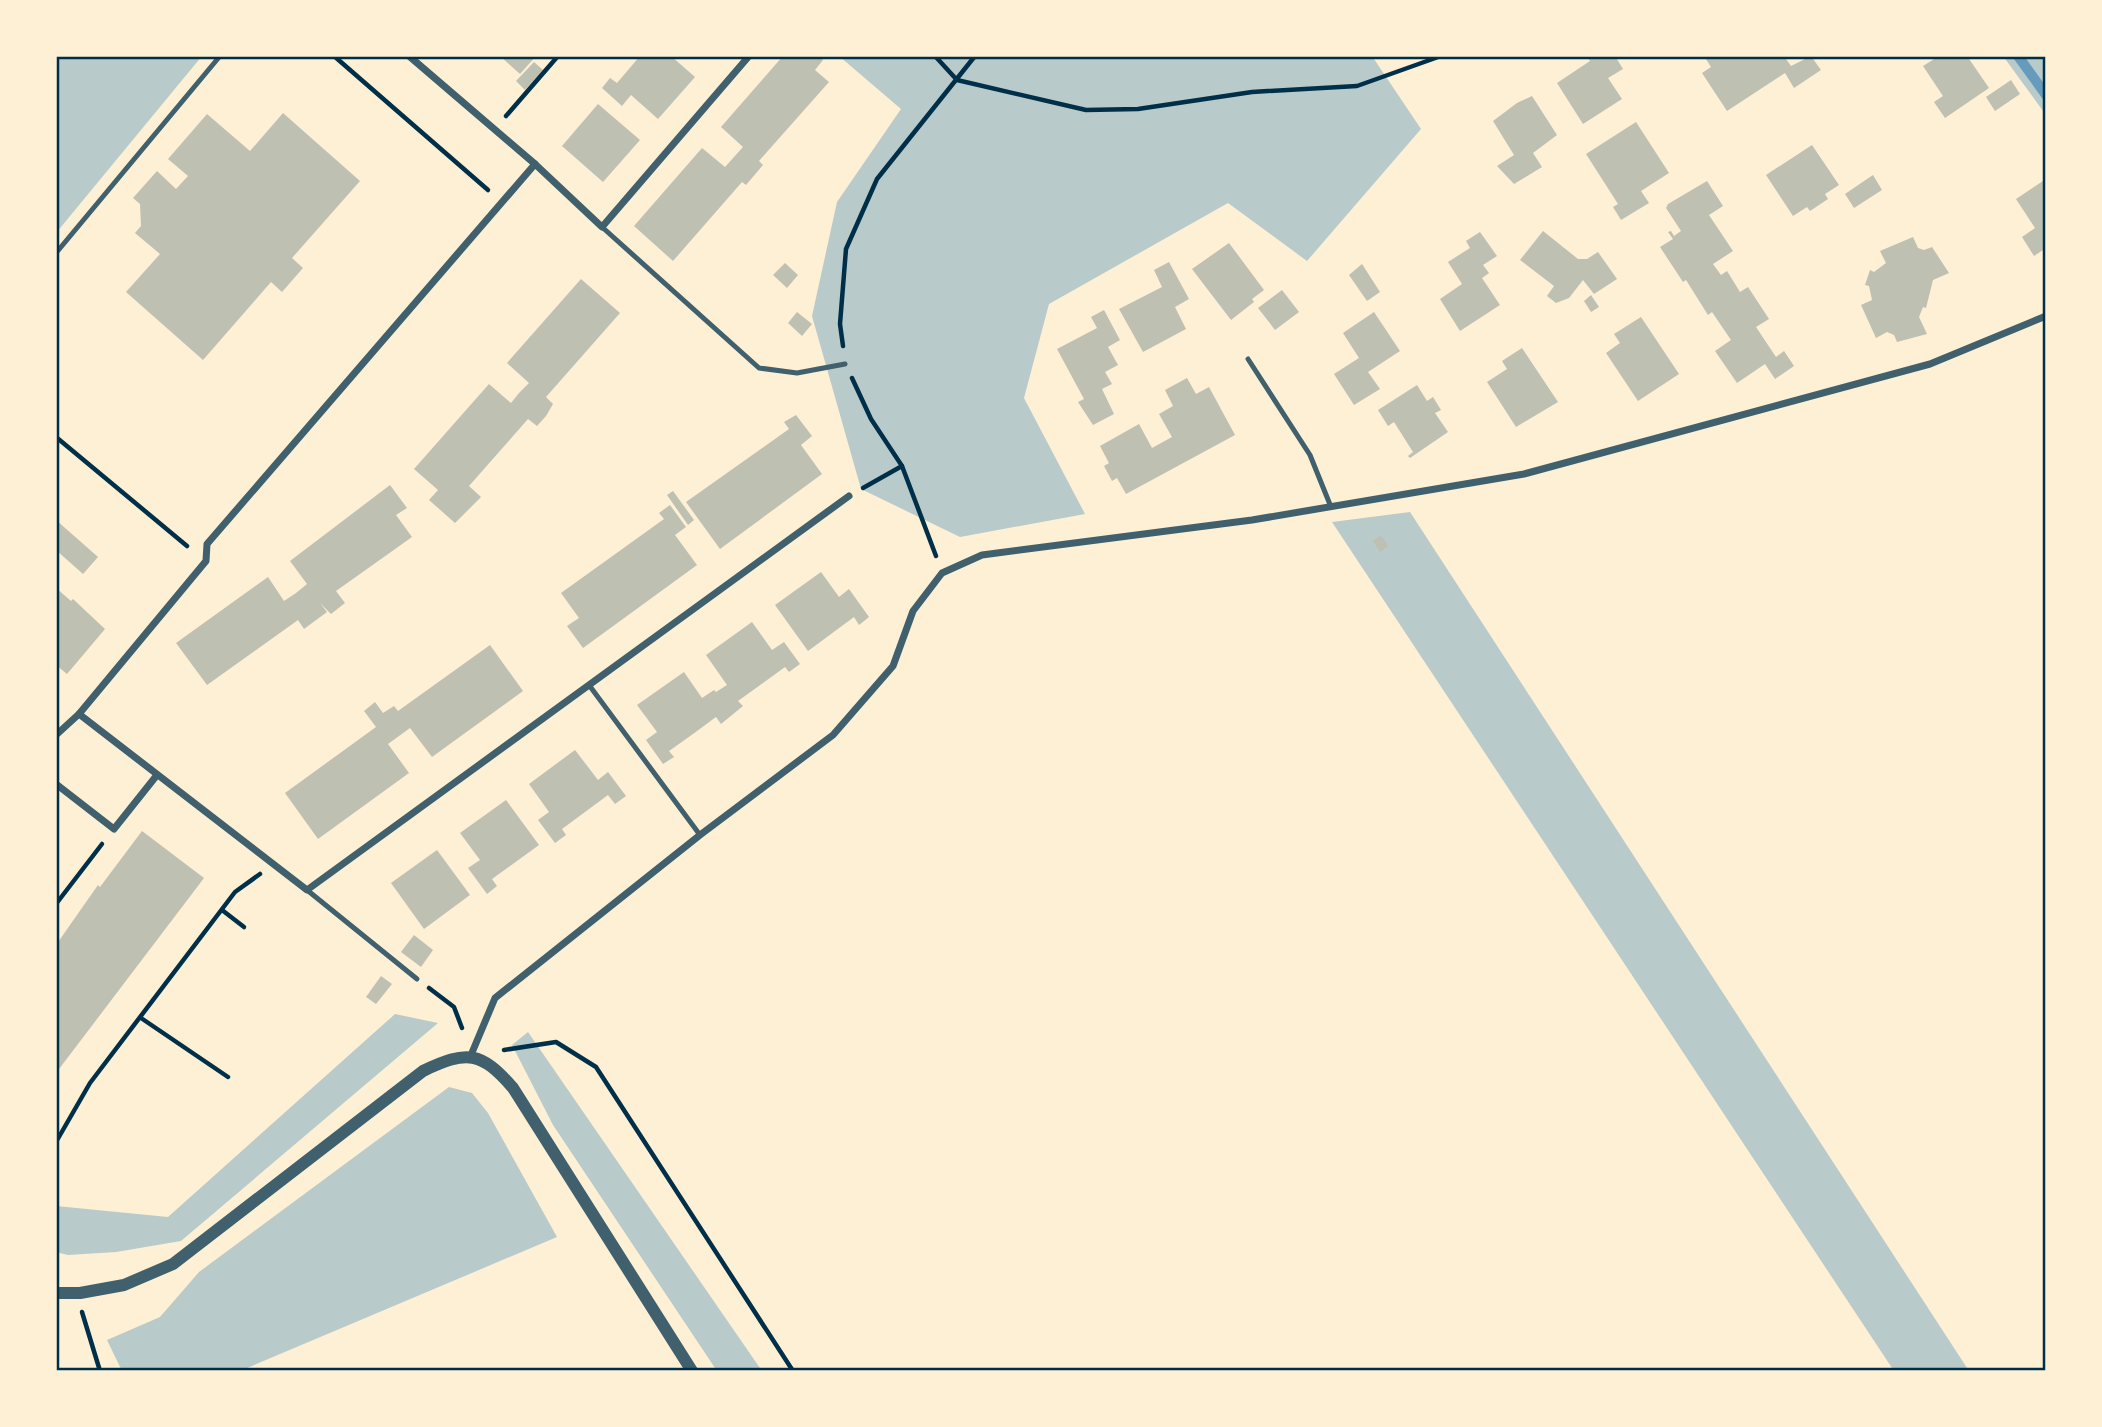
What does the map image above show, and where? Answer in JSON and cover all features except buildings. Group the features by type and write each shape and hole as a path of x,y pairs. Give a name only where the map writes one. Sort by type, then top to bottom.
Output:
{"street":[{"path":"409,56 535,164 602,227 750,56"},
{"path":"56,735 79,714 205,561 207,544 535,164"},
{"path":"471,1055 495,998 700,835 833,735 892,666 913,611 942,573 982,555 1331,507 1524,474 1930,363 2046,316"},
{"path":"79,714 307,890 849,496"},
{"path":"56,784 114,829 157,775"},
{"path":"56,1293 80,1293 124,1285 173,1264 423,1071 450,1058 471,1055 494,1066 513,1088 692,1371"}],"lane":[{"path":"56,253 220,56"},
{"path":"602,227 759,368 797,373 845,364"},
{"path":"1248,359 1310,455 1331,507"},
{"path":"589,685 700,835"},
{"path":"307,890 345,924 417,979"}],"path":[{"path":"334,56 502,202"},
{"path":"494,130 558,56"},
{"path":"935,56 957,80 1086,110 1138,109 1252,92 1357,86 1441,56"},
{"path":"942,573 902,466 871,419 845,364 841,324 846,249 877,179 975,56"},
{"path":"56,437 205,561"},
{"path":"849,496 902,466"},
{"path":"56,904 114,829"},
{"path":"56,1142 90,1083 235,892 271,862"},
{"path":"222,910 244,927"},
{"path":"417,979 454,1007 471,1055 556,1042 596,1067 793,1371"},
{"path":"141,1018 228,1077"},
{"path":"82,1316 100,1371"}],"shaded area":[{"path":"56,56 202,56 56,233"},
{"path":"839,56 1413,56 1374,59 1421,129 1307,261 1228,203 1049,304 1024,398 1085,514 960,537 861,489 812,316 837,202 901,109"},
{"path":"2003,56 2046,56 2046,115"},
{"path":"1410,512 1969,1371 1894,1371 1332,522"},
{"path":"395,1014 438,1023 181,1241 116,1252 68,1255 56,1252 56,1206 168,1217"},
{"path":"528,1032 762,1371 717,1371 553,1125 512,1045"},
{"path":"449,1087 472,1093 488,1113 557,1237 240,1371 122,1371 107,1340 160,1317 199,1272"}],"waterway":[{"path":"2018,56 2046,95"}]}
